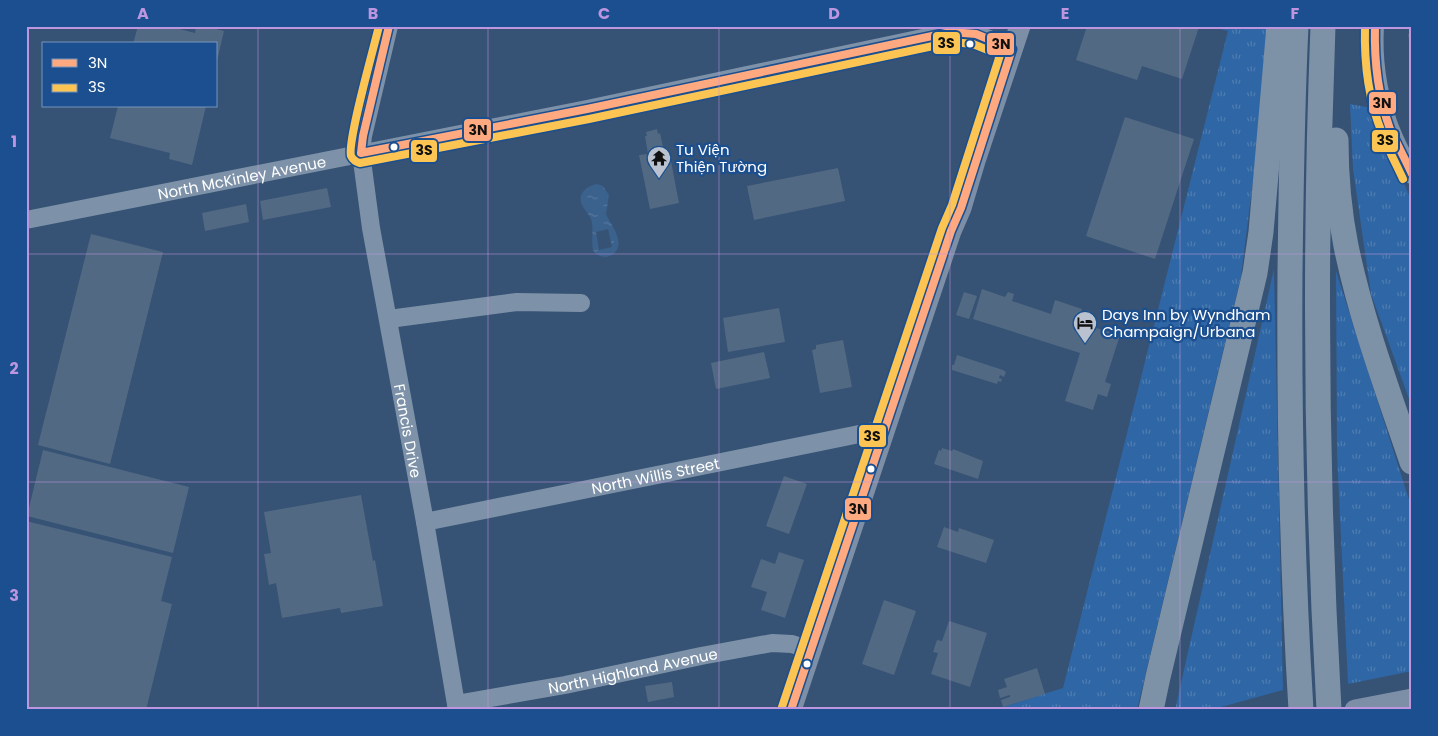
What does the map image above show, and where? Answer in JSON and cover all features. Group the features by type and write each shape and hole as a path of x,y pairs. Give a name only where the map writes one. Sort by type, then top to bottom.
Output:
{"highway":[{"path":"1151,710 1255,273 1261,232 1279,26"},
{"path":"1296,26 1291,195 1290,346 1293,523 1301,710"},
{"path":"1323,26 1318,200 1318,333 1322,576 1329,710"},
{"path":"1337,26 1336,165 1346,244 1353,278 1375,352 1412,462"}],"main road":[{"path":"791,710 951,231 961,208 1020,26"},
{"path":"1362,708 1412,699"}],"street":[{"name":"Francis Drive","path":"389,26 363,136 361,153 371,228 389,319 456,707"},
{"path":"1375,26 1378,78 1384,108 1389,124 1412,174"},
{"name":"North McKinley Avenue","path":"26,220 587,109 951,32 963,31 979,34 1012,49"},
{"path":"389,319 516,302 581,303"},
{"name":"North Willis Street","path":"425,522 884,429"},
{"name":"North Highland Avenue","path":"456,707 772,643 792,644 810,650"}],"green space":[{"path":"1209,26 1268,26 1254,173 1241,276 1137,710 993,710 1063,688 1228,31"},
{"path":"1350,104 1372,108 1412,202 1412,407 1371,294 1353,169"},
{"path":"1274,269 1283,690 1210,710 1175,710"},
{"path":"1336,271 1412,509 1412,671 1348,684 1337,453"}],"water":[{"path":"593,185 603,186 609,195 606,214 615,230 619,243 614,254 606,257 602,257 593,250 591,219 581,201 584,191","holes":["608,229 612,247 599,250 596,232"]}],"building":[{"path":"138,26 168,26 195,33 196,26 204,26 224,31 218,57 218,42 134,42"},
{"path":"1087,26 1199,27 1182,79 1142,66 1137,80 1076,60"},
{"path":"1412,33 1412,52 1411,52 1408,34"},
{"path":"118,108 206,108 192,165 169,159 170,153 110,138"},
{"path":"1125,117 1194,139 1155,259 1086,236"},
{"name":"Tu Viện Thiện Tường","path":"657,129 658,134 660,133 664,152 669,151 679,203 650,209 639,155 648,154 646,132"},
{"path":"838,168 845,201 754,220 747,186"},
{"path":"327,188 331,207 263,220 260,201"},
{"path":"246,204 249,222 205,231 202,213"},
{"path":"91,234 163,252 110,464 38,445"},
{"name":"Days Inn by Wyndham Champaign/Urbana","path":"982,289 1005,297 1008,292 1014,294 1012,301 1051,314 1055,300 1082,309 1079,317 1088,320 1086,325 1120,335 1105,382 1111,384 1107,397 1098,394 1093,410 1065,401 1080,353 973,319"},
{"path":"964,292 977,296 969,319 956,315"},
{"path":"779,308 785,342 728,352 723,318"},
{"path":"843,340 852,387 820,393 812,350 816,349 816,345"},
{"path":"764,352 770,378 716,389 711,363"},
{"path":"957,355 1003,370 1006,372 1004,377 1000,375 1001,382 998,381 997,384 952,370 952,365 954,365"},
{"path":"942,448 952,451 953,449 983,461 978,479 934,464 939,450 941,451"},
{"path":"43,450 189,487 173,553 27,516"},
{"path":"784,476 807,484 789,534 766,526"},
{"path":"361,495 383,606 341,613 340,608 282,618 276,583 269,585 264,554 271,553 264,512"},
{"path":"26,521 172,557 161,601 172,604 146,710 26,710"},
{"path":"944,527 958,532 959,528 994,540 986,563 937,547"},
{"path":"779,552 804,560 785,618 761,610 767,592 751,587 761,559 775,564"},
{"path":"884,600 916,611 894,675 862,664"},
{"path":"949,621 987,633 970,687 931,674 938,653 933,652 937,640 942,641"},
{"path":"1037,668 1045,694 1003,707 1001,700 1010,697 1010,695 1000,698 998,690 1007,687 1004,679"},
{"path":"672,682 674,697 648,702 645,686"}],"transit line":[{"name":"3S","path":"379,26 357,114 351,147 351,156 360,163 589,119 952,42 973,44 1000,55 952,205 942,228 782,707"},
{"name":"3N","path":"389,26 363,136 361,153 587,109 951,32 976,34 1012,49 961,208 951,231 791,710"},
{"name":"3S","path":"1365,26 1366,67 1373,107 1384,139 1403,179"},
{"name":"3N","path":"1375,26 1376,65 1382,104 1390,129 1412,174"}],"place":[{"name":"Tu Viện Thiện Tường","path":"659,179"},
{"name":"Days Inn by Wyndham Champaign/Urbana","path":"1085,344"}]}
